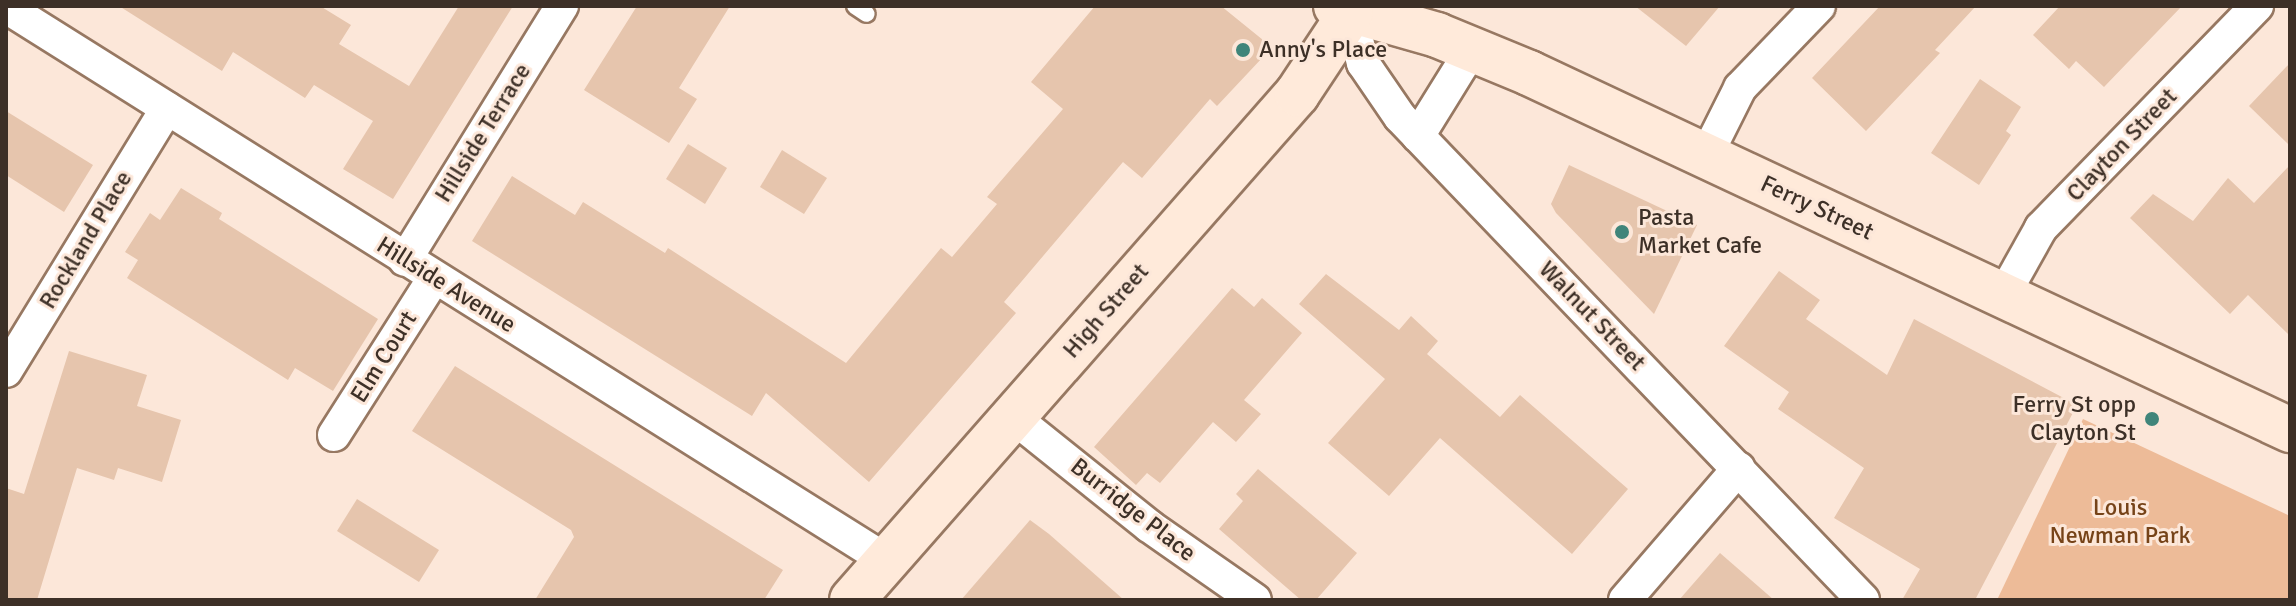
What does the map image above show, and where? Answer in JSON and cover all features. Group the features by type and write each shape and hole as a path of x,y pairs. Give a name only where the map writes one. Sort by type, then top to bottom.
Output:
{"main road":[{"name":"Ferry Street","path":"1343,10 1472,49 2290,430"},
{"name":"High Street","path":"852,600 1297,94 1343,10"}],"street":[{"name":"Hillside Terrace","path":"405,260 562,6"},
{"path":"1706,156 1740,88 1819,6"},
{"name":"Clayton Street","path":"2003,296 2041,228 2257,6"},
{"name":"Walnut Street","path":"1343,10 1363,63 1418,136 1863,600"},
{"name":"Hillside Avenue","path":"23,12 405,260 886,560"},
{"path":"1418,136 1472,49"},
{"name":"Rockland Place","path":"6,371 167,108"},
{"name":"Elm Court","path":"334,435 434,278"},
{"name":"Burridge Place","path":"1013,417 1149,526 1255,600"},
{"path":"1625,600 1739,468"}],"green space":[{"name":"Louis Newman Park","path":"2083,419 2290,516 2290,600 1997,600"}],"building":[{"path":"119,6 320,6 351,25 339,44 409,86 459,6 513,6 393,199 343,169 373,121 314,85 305,98 233,52 222,71"},
{"path":"637,6 730,6 679,88 697,99 669,143 584,90"},
{"path":"1095,6 1221,6 1263,40 1263,57 1217,106 1210,99 1142,178 1123,162 1004,302 1016,313 869,482 766,393 752,416 472,241 512,176 575,215 583,202 665,253 668,248 846,363 941,248 952,257 997,204 987,197 1063,109 1031,82"},
{"path":"1635,6 1720,6 1686,46"},
{"path":"1880,6 1976,6 1935,50 1940,53 1866,131 1812,78"},
{"path":"2060,6 2182,6 2104,87 2076,61 2069,69 2033,35"},
{"path":"2290,63 2290,146 2249,106"},
{"path":"1980,79 2021,107 2006,131 2011,135 1979,185 1931,153"},
{"path":"6,111 93,165 64,212 6,175"},
{"path":"688,144 727,168 705,204 666,179"},
{"path":"782,150 827,178 804,214 760,187"},
{"path":"1569,165 1697,225 1654,314 1556,213 1551,204"},
{"path":"2290,165 2290,336 2248,295 2230,314 2130,218 2153,194 2193,221 2228,178 2254,203"},
{"path":"181,188 222,213 219,219 378,319 333,391 295,368 288,380 127,278 138,260 125,252 150,213 160,220"},
{"path":"1779,271 1820,300 1806,319 1887,375 1914,319 2077,405 1975,600 1902,600 1920,569 1834,518 1864,468 1778,409 1789,392 1724,346"},
{"path":"1326,274 1399,330 1411,316 1438,341 1427,354 1500,417 1520,395 1628,489 1572,554 1440,438 1389,496 1328,443 1385,379 1299,304"},
{"path":"1232,288 1254,307 1262,298 1302,333 1244,400 1261,414 1236,442 1213,422 1160,483 1147,473 1136,485 1094,447"},
{"path":"69,351 147,375 137,406 181,420 162,482 118,468 114,480 77,468 37,600 6,600 6,488 24,494"},
{"path":"455,366 783,570 764,600 535,600 574,537 571,530 412,431"},
{"path":"1258,469 1357,553 1316,600 1301,600 1219,529 1243,501 1236,494"},
{"path":"357,499 439,550 419,582 337,531"},
{"path":"1030,520 1049,534 1124,600 961,600"},
{"path":"1720,553 1774,600 1679,600"}],"place":[{"name":"Anny's Place","path":"1243,50"},
{"name":"Pasta Market Cafe","path":"1622,232"},
{"name":"Ferry St opp Clayton St","path":"2152,419"}]}
